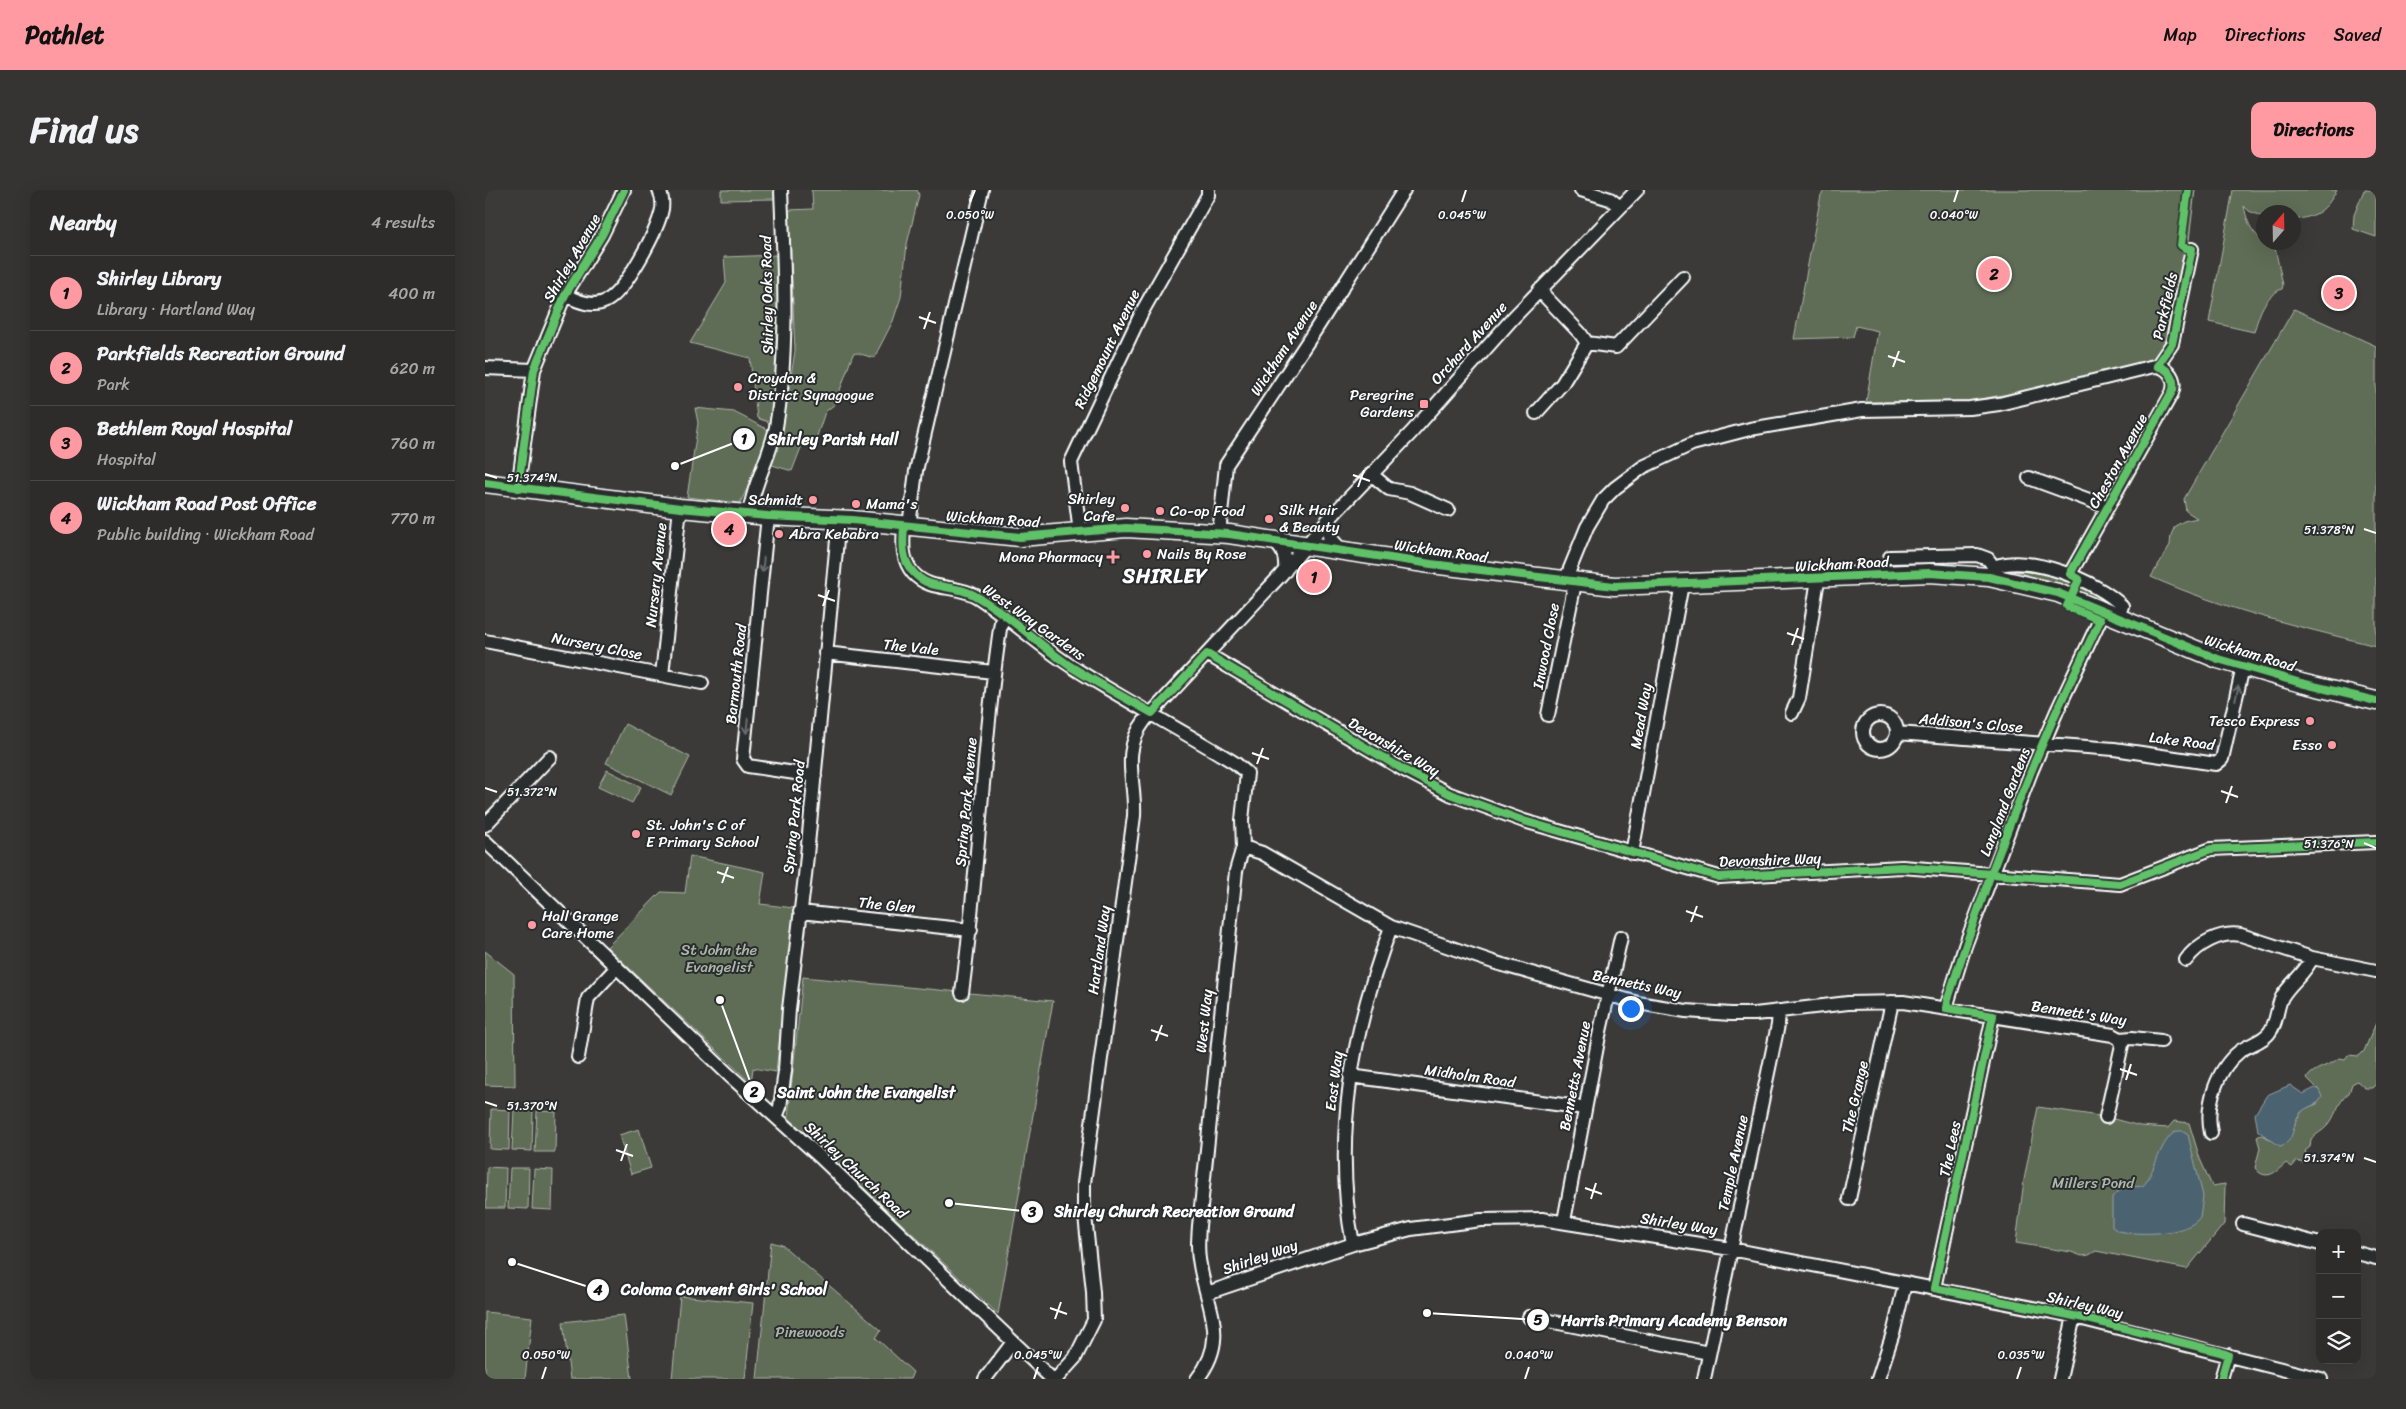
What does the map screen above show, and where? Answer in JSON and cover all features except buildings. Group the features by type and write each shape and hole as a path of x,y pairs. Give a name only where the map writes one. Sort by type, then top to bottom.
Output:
{"highway":[{"name":"Wickham Road","path":"485,483 679,508 749,515 839,520 1020,537 1134,528 1219,534 1268,539 1570,582 1623,587 1992,572 2049,590 2111,614 2191,649 2243,667 2376,701"}],"street":[{"name":"Shirley Avenue","path":"518,488 534,370 565,295 602,235 624,190"},
{"name":"Shirley Avenue","path":"565,295 593,304 605,302 617,292 642,254 656,227 662,203 659,190"},
{"name":"Shirley Oaks Road","path":"749,515 753,490 774,437 784,365 781,190"},
{"name":"West Way Gardens","path":"982,190 916,471 904,554 914,574 932,585 970,593 1070,666 1152,713"},
{"name":"Ridgemount Avenue","path":"1080,532 1071,462 1142,312 1208,194 1208,190"},
{"name":"Wickham Avenue","path":"1219,534 1227,465 1404,190"},
{"path":"1581,190 1610,199 1620,207"},
{"name":"Orchard Avenue","path":"1307,545 1539,290 1637,190"},
{"name":"Parkfields","path":"2157,366 2172,344 2192,249"},
{"path":"1587,343 1617,347 1683,277"},
{"path":"1539,290 1581,332 1587,343"},
{"path":"1536,413 1562,384 1587,343"},
{"path":"1570,582 1587,528 1603,500 1636,472 1668,453 1692,444 1749,429 1862,410 1969,408 1999,404 2157,366"},
{"name":"Cheston Avenue","path":"2070,574 2173,390 2171,375 2165,369 2157,366"},
{"path":"485,368 534,370"},
{"path":"1371,474 1389,489 1410,493 1448,510"},
{"name":"Cheston Avenue","path":"2029,478 2108,507"},
{"name":"Nursery Avenue","path":"662,675 679,508"},
{"name":"Barmouth Road","path":"768,516 743,759 745,763 751,766 815,776"},
{"name":"Spring Park Road","path":"776,1118 780,1108 783,1080 815,776 825,653 839,520"},
{"path":"1328,520 1329,536 1341,550"},
{"path":"1268,539 1280,547 1284,554 1285,571"},
{"name":"Hartland Way","path":"1054,1379 1075,1358 1094,1320 1093,1284 1083,1206 1084,1183 1134,816 1130,756 1136,734 1152,713 1307,545"},
{"name":"Wickham Road","path":"1890,557 1977,555 1988,559 1992,572 2014,565 2031,566 2070,574 2113,596 2122,606 2111,614"},
{"path":"1793,712 1799,698 1818,579"},
{"name":"Inwood Close","path":"1548,715 1570,582"},
{"name":"Mead Way","path":"1632,853 1682,584"},
{"name":"Langland Gardens","path":"1946,1008 1965,946 2042,745 2111,614"},
{"name":"Spring Park Avenue","path":"963,992 971,930 993,672 1002,615"},
{"name":"Nursery Close","path":"485,640 702,683"},
{"name":"The Vale","path":"825,653 993,672"},
{"name":"Devonshire Way","path":"1207,654 1405,770 1450,794 1495,812 1724,878 1902,867 2120,884 2211,849 2376,842"},
{"name":"Lake Road","path":"2042,745 2114,749 2219,764 2243,667"},
{"name":"West Way","path":"1152,713 1245,770 1247,777 1242,820 1243,847 1236,871 1199,1226 1199,1264 1215,1324 1215,1340 1207,1365 1197,1379"},
{"name":"Addison's Close","path":"1897,733 2042,745"},
{"path":"485,825 550,757"},
{"name":"Shirley Church Road","path":"485,841 1054,1379"},
{"name":"Bennetts Way","path":"1243,847 1262,853 1391,927 1451,949 1607,996 1694,1012 1731,1014 1779,1011 1848,1003 1892,1002 1993,1016"},
{"name":"The Glen","path":"800,912 971,930"},
{"name":"East Way","path":"1353,1244 1345,1166 1345,1132 1350,1076 1364,1009 1391,927"},
{"path":"2186,960 2195,950 2217,938 2230,934 2241,935 2312,958 2376,971"},
{"name":"Bennetts Avenue","path":"1564,1221 1607,996 1621,937"},
{"path":"2206,1128 2213,1097 2225,1067 2238,1052 2264,1038 2271,1031 2283,997 2303,974 2312,958"},
{"path":"578,1057 589,998 617,967"},
{"name":"The Grange","path":"1849,1198 1892,1002"},
{"name":"Temple Avenue","path":"1704,1379 1778,1025 1779,1011"},
{"name":"Bennett's Way","path":"1993,1016 2113,1035 2120,1039 2132,1038 2161,1041"},
{"name":"The Lees","path":"1934,1288 1993,1016"},
{"path":"2106,1117 2122,1045 2120,1039"},
{"name":"Midholm Road","path":"1350,1076 1585,1108"},
{"name":"Shirley Way","path":"1207,1293 1353,1244 1446,1223 1503,1219 1564,1221 1731,1249 2074,1316 2321,1379"},
{"path":"2243,1224 2316,1243"},
{"path":"2361,1254 2376,1258"},
{"path":"1878,1379 1894,1330 1905,1284"},
{"path":"2060,1379 2074,1316"},
{"path":"1529,1317 1709,1353"},
{"path":"985,1379 1013,1342"},
{"path":"2221,1379 2228,1355"}],"green space":[{"path":"721,190 775,190 775,199 721,200"},
{"path":"811,190 917,190 919,195 907,244 901,297 893,321 874,358 857,353 853,354 835,404 825,412 813,448 802,445 792,471 772,465 784,419 795,351 789,210 813,209"},
{"path":"1825,190 2195,190 2188,249 2169,342 2154,360 2009,394 1968,401 1866,402 1878,331 1856,326 1853,337 1794,339 1821,195"},
{"path":"2233,190 2337,190 2324,208 2309,217 2301,219 2301,205 2256,205 2256,214 2244,206 2248,221 2256,234 2256,250 2275,250 2283,285 2282,289 2271,296 2263,307 2254,332 2209,322"},
{"path":"2364,190 2376,190 2376,237 2353,229 2354,215"},
{"path":"778,255 781,344 771,423 757,418 750,358 690,343 726,283 724,257"},
{"path":"2294,309 2376,346 2376,646 2234,608 2151,577 2170,545 2171,535 2175,526 2184,521 2197,518 2186,511 2184,499"},
{"path":"695,408 734,412 770,431 760,463 740,503 687,497 698,423"},
{"path":"2013,571 2040,573 2066,579 2090,590 2112,606 2059,584"},
{"path":"625,724 690,757 671,795 606,763"},
{"path":"607,770 641,787 632,803 598,787"},
{"name":"St John the Evangelist","path":"690,856 765,872 760,904 794,908 776,1072 753,1068 751,1083 607,947 661,892 685,893"},
{"path":"485,951 514,974 515,1086 485,1085"},
{"path":"803,977 1053,1001 998,1314 788,1117"},
{"path":"2376,1023 2376,1084 2372,1088 2365,1088 2357,1081 2352,1084 2349,1093 2342,1100 2330,1123 2311,1139 2310,1147 2305,1151 2307,1156 2303,1163 2297,1161 2292,1167 2286,1163 2275,1172 2267,1175 2259,1172 2255,1168 2260,1148 2257,1137 2261,1135 2284,1145 2303,1109 2317,1104 2319,1090 2307,1078 2313,1072 2339,1058 2345,1059 2348,1055 2359,1056 2364,1051"},
{"name":"Millers Pond","path":"2038,1107 2106,1117 2140,1126 2168,1128 2174,1121 2189,1123 2200,1159 2212,1186 2225,1184 2224,1224 2187,1269 2096,1251 2082,1256 2071,1252 2016,1243 2024,1180"},
{"path":"491,1109 510,1110 509,1150 490,1149"},
{"path":"514,1110 533,1111 532,1151 512,1150"},
{"path":"537,1111 556,1112 555,1152 535,1152"},
{"path":"639,1129 651,1168 631,1174 619,1135"},
{"path":"487,1167 506,1168 505,1208 486,1208"},
{"path":"510,1168 529,1168 528,1209 508,1208"},
{"path":"534,1169 553,1170 552,1210 532,1209"},
{"name":"Pinewoods","path":"771,1242 782,1245 881,1330 876,1338 913,1372 910,1379 757,1379"},
{"path":"680,1296 753,1303 745,1379 672,1379"},
{"path":"485,1312 532,1317 525,1379 485,1379"},
{"path":"624,1315 632,1379 570,1379 563,1322"}],"water":[{"path":"2290,1085 2303,1094 2315,1088 2319,1090 2322,1097 2318,1103 2301,1112 2296,1120 2291,1137 2285,1144 2280,1146 2258,1131 2255,1114 2267,1095"},
{"name":"Millers Pond","path":"2177,1131 2182,1131 2188,1135 2203,1196 2200,1217 2185,1228 2174,1231 2137,1233 2118,1231 2112,1227 2112,1197 2123,1188 2143,1186 2166,1141"}],"cycle path":[{"path":"518,488 534,370 565,295 602,235 624,190"},
{"path":"2188,190 2181,245 2192,249 2172,344 2157,366 2168,372 2172,378 2173,390 2070,574 2079,579 2067,606 2100,620 2057,711 2023,792 1983,896 1947,1002 1946,1008 1993,1016 1934,1288 2084,1318 2220,1352 2228,1355 2221,1379"},
{"path":"485,483 680,508 768,516 852,520 1020,537 1126,528 1229,534 1431,564 1614,586 1929,573 1989,577 2058,593 2218,659 2301,683 2376,701"},
{"path":"904,526 903,544 906,562 919,578 933,585 964,591 985,601 1070,666 1152,713 1207,654 1404,770 1450,794 1524,821 1719,877 1902,867 2120,884 2211,849 2376,842"}],"place":[{"name":"Parkfields Recreation Ground","path":"1994,274"},
{"name":"Bethlem Royal Hospital","path":"2339,293"},
{"name":"Croydon & District Synagogue","path":"738,387"},
{"name":"Peregrine Gardens","path":"1424,404"},
{"name":"Shirley Parish Hall","path":"675,466"},
{"name":"Schmidt","path":"813,500"},
{"name":"Mama's","path":"856,504"},
{"name":"Shirley Cafe","path":"1125,508"},
{"name":"Co-op Food","path":"1160,511"},
{"name":"Silk Hair & Beauty","path":"1269,519"},
{"name":"Wickham Road Post Office","path":"729,529"},
{"name":"Abra Kebabra","path":"779,534"},
{"name":"Nails By Rose","path":"1147,554"},
{"name":"Mona Pharmacy","path":"1113,557"},
{"name":"Shirley Library","path":"1314,577"},
{"name":"Tesco Express","path":"2310,721"},
{"name":"Esso","path":"2332,745"},
{"name":"St. John's C of E Primary School","path":"636,834"},
{"name":"Hall Grange Care Home","path":"532,925"},
{"name":"Saint John the Evangelist","path":"720,1000"},
{"name":"Shirley Church Recreation Ground","path":"949,1203"},
{"name":"Coloma Convent Girls' School","path":"512,1262"},
{"name":"Harris Primary Academy Benson","path":"1427,1313"}],"district":[{"name":"SHIRLEY","path":"1165,576"}]}
